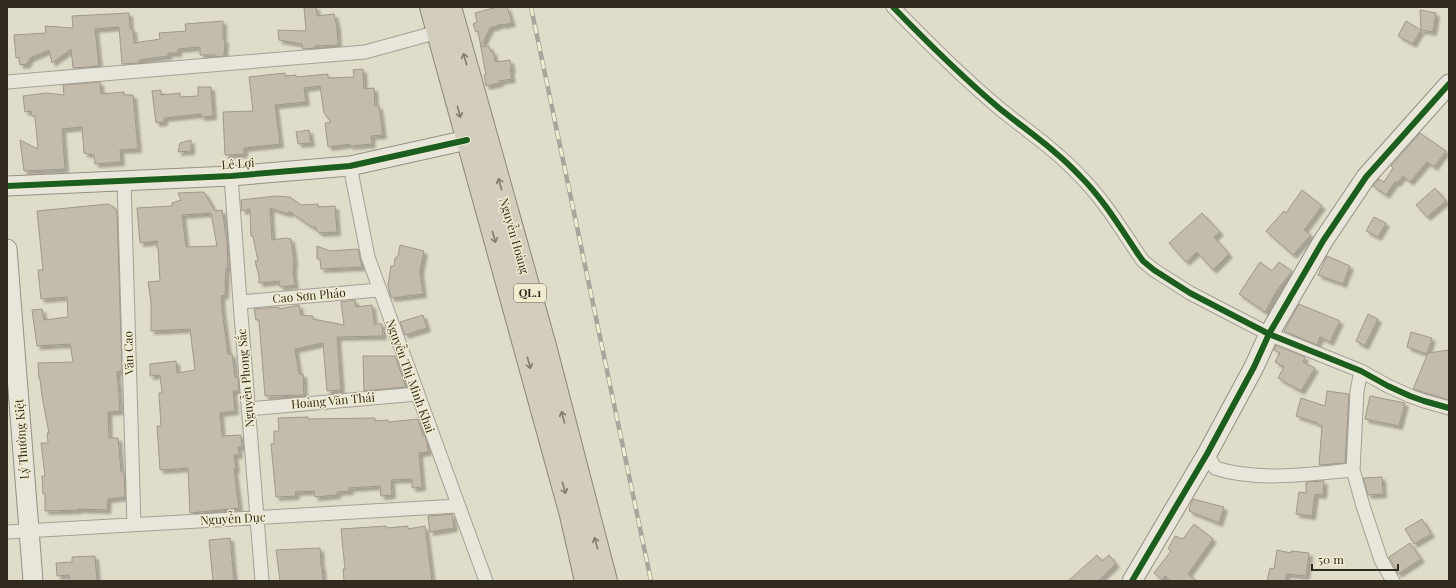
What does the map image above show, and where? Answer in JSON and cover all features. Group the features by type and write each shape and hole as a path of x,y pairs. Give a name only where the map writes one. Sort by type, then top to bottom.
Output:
{"highway":[{"name":"Nguyễn Hoàng","path":"431,7 571,515 586,581"},
{"name":"Nguyễn Hoàng","path":"450,7 545,346 606,581"}],"street":[{"path":"893,7 957,72 999,108 1056,153 1081,176 1100,198 1143,260 1166,278 1190,293 1269,334 1362,371 1388,386 1424,402 1449,408"},
{"path":"7,82 365,52 438,32"},
{"path":"1132,581 1207,454 1254,367 1269,334 1323,241 1366,177 1449,84"},
{"name":"Lê Lợi","path":"7,186 231,176 350,166 467,140"},
{"name":"Nguyễn Thị Minh Khai","path":"350,166 368,257 486,581"},
{"name":"Nguyễn Phong Sắc","path":"231,176 262,581"},
{"name":"Văn Cao","path":"124,181 134,525"},
{"name":"Lý Thường Kiệt","path":"7,249 33,581"},
{"name":"Cao Sơn Pháo","path":"240,302 379,290"},
{"path":"1362,371 1357,391 1353,470 1381,560 1393,581"},
{"name":"Hoàng Văn Thái","path":"248,409 417,394"},
{"path":"1207,454 1215,468 1229,472 1261,475 1310,474 1353,470"},
{"name":"Nguyễn Dục","path":"7,532 458,506"}],"building":[{"path":"304,7 316,7 317,16 334,14 337,27 338,45 315,46 315,48 303,49 302,44 279,40 278,30 306,31"},
{"path":"497,7 507,7 512,23 502,24 490,28 481,47 489,46 491,52 493,51 495,62 510,60 512,79 499,81 500,83 486,86 484,75 486,75 478,31 476,32 473,24 477,22 475,13"},
{"path":"1420,10 1436,13 1433,32 1421,30"},
{"path":"129,13 130,29 133,29 134,43 160,39 159,33 186,31 185,24 223,21 223,40 225,40 224,56 215,57 215,55 200,55 200,47 178,49 178,53 168,53 168,56 139,60 139,63 122,64 119,27 95,29 99,66 73,68 71,49 52,63 49,50 30,58 27,64 20,65 19,57 16,58 14,35 46,33 45,26 73,28 72,16"},
{"path":"1406,21 1421,30 1413,44 1398,36"},
{"path":"363,69 364,89 374,88 375,106 379,106 383,135 371,136 372,144 350,146 350,144 328,147 325,123 331,122 324,113 320,86 304,88 306,102 275,105 280,144 244,148 244,154 225,155 223,112 253,111 249,77 285,73 285,76 296,75 296,77 328,74 328,78 354,77 353,70"},
{"path":"100,82 101,94 124,92 124,95 133,95 138,149 120,150 121,162 95,164 94,155 84,153 82,127 62,129 65,169 24,171 20,140 38,149 35,116 32,116 31,111 25,112 23,96 46,93 64,95 63,85"},
{"path":"198,87 211,87 213,116 201,117 201,114 164,118 164,122 156,123 152,91 161,90 161,95 180,93 180,97 198,96"},
{"path":"309,130 311,143 298,144 296,132"},
{"path":"1420,133 1446,151 1434,167 1427,162 1410,182 1403,176 1397,183 1395,182 1386,195 1373,186 1379,179 1384,182 1393,168 1391,166"},
{"path":"191,140 191,151 178,152 180,143"},
{"path":"1435,188 1446,201 1427,217 1416,205"},
{"path":"1302,190 1322,206 1304,230 1311,235 1293,255 1266,231 1284,211 1286,213"},
{"path":"204,192 215,211 222,210 227,241 228,268 226,268 225,295 221,296 222,310 228,354 232,354 235,377 238,377 239,391 233,391 235,411 220,413 222,436 241,435 242,447 238,447 239,455 234,455 236,469 234,469 239,508 190,513 188,468 160,470 157,426 161,426 159,393 162,393 160,375 150,376 150,364 176,361 177,373 195,370 190,329 151,331 151,302 148,282 160,281 158,248 157,241 140,243 137,208 172,206 172,203 181,200 178,193","holes":["211,213 217,246 186,247 182,215"]},
{"path":"276,196 290,197 301,205 318,204 318,207 335,206 337,232 320,233 316,230 316,227 312,227 289,211 289,214 270,208 272,240 286,238 291,239 294,260 293,272 295,285 280,287 279,281 259,283 259,276 255,261 258,261 253,236 251,236 250,209 242,211 241,200"},
{"path":"108,204 114,207 117,212 122,371 117,372 120,411 108,412 109,438 118,438 121,472 124,472 125,497 108,499 107,510 78,509 45,511 45,494 43,494 42,476 45,476 41,443 48,443 47,433 49,433 39,379 38,363 73,362 70,344 37,346 32,310 42,309 44,320 68,317 67,297 41,299 38,270 43,270 37,211"},
{"path":"1202,213 1220,232 1214,237 1229,254 1213,270 1197,252 1186,262 1169,243"},
{"path":"1374,217 1386,223 1378,237 1366,231"},
{"path":"400,245 424,251 420,271 423,294 391,298 388,285 391,266 394,266 395,258 398,256"},
{"path":"317,246 330,251 358,249 362,267 321,269 320,259 317,259"},
{"path":"1327,256 1350,266 1343,284 1318,275"},
{"path":"1260,262 1272,271 1279,262 1292,271 1276,292 1265,312 1239,294"},
{"path":"355,300 356,307 372,305 374,324 382,324 383,336 337,337 341,390 327,391 323,343 295,349 299,374 303,374 304,395 265,396 259,320 256,320 254,309 279,307 279,309 299,305 301,315 313,316 313,319 344,325 341,302"},
{"path":"1299,304 1340,321 1330,342 1320,337 1317,345 1284,331"},
{"path":"1368,314 1378,319 1365,346 1356,341"},
{"path":"423,315 427,328 405,335 400,322"},
{"path":"1411,332 1432,338 1427,354 1407,347"},
{"path":"1276,345 1305,357 1303,362 1315,368 1301,391 1278,378 1284,367 1275,362 1280,353 1274,350"},
{"path":"1449,350 1449,400 1413,389 1428,353"},
{"path":"363,356 395,356 406,387 364,391"},
{"path":"1327,391 1349,394 1345,463 1319,465 1322,426 1318,425 1318,423 1296,416 1301,398 1325,406"},
{"path":"1370,396 1405,403 1399,426 1365,419"},
{"path":"308,417 308,419 375,418 375,421 388,420 388,422 418,419 423,436 425,436 428,452 419,453 422,487 412,488 412,479 391,480 392,495 381,496 380,486 349,488 350,491 337,492 337,495 315,497 314,491 295,492 296,496 276,497 271,444 274,444 274,431 279,431 278,418"},
{"path":"1382,477 1383,494 1368,495 1363,478"},
{"path":"1324,481 1323,495 1315,494 1312,516 1296,514 1299,492 1306,493 1306,482"},
{"path":"1193,499 1224,507 1219,523 1189,511"},
{"path":"452,514 454,528 430,532 428,516"},
{"path":"1422,519 1431,534 1414,544 1405,529"},
{"path":"1194,524 1213,539 1188,574 1197,581 1171,581 1165,576 1162,580 1154,573 1171,551 1168,549 1175,536 1183,539"},
{"path":"386,526 387,528 408,526 408,529 425,526 432,581 344,581 343,569 345,569 341,529"},
{"path":"230,538 234,581 213,581 209,540"},
{"path":"1410,543 1421,559 1398,574 1389,557"},
{"path":"320,548 323,581 280,581 276,550"},
{"path":"1277,550 1291,553 1291,551 1309,553 1306,576 1287,574 1285,581 1267,581 1270,568 1274,569"},
{"path":"1097,555 1102,561 1109,555 1116,564 1098,581 1068,581"},
{"path":"95,556 97,581 70,581 69,575 57,576 56,563 72,562 72,557"}],"railway":[{"path":"531,7 651,581"}],"cycle path":[{"path":"893,7 971,84 1071,167 1104,204 1143,261 1154,270 1190,293 1269,334 1361,371 1410,396 1449,408"},
{"path":"1132,581 1207,454 1254,367 1269,334 1323,241 1366,177 1449,84"},
{"path":"7,186 231,176 350,166 467,140"}]}
